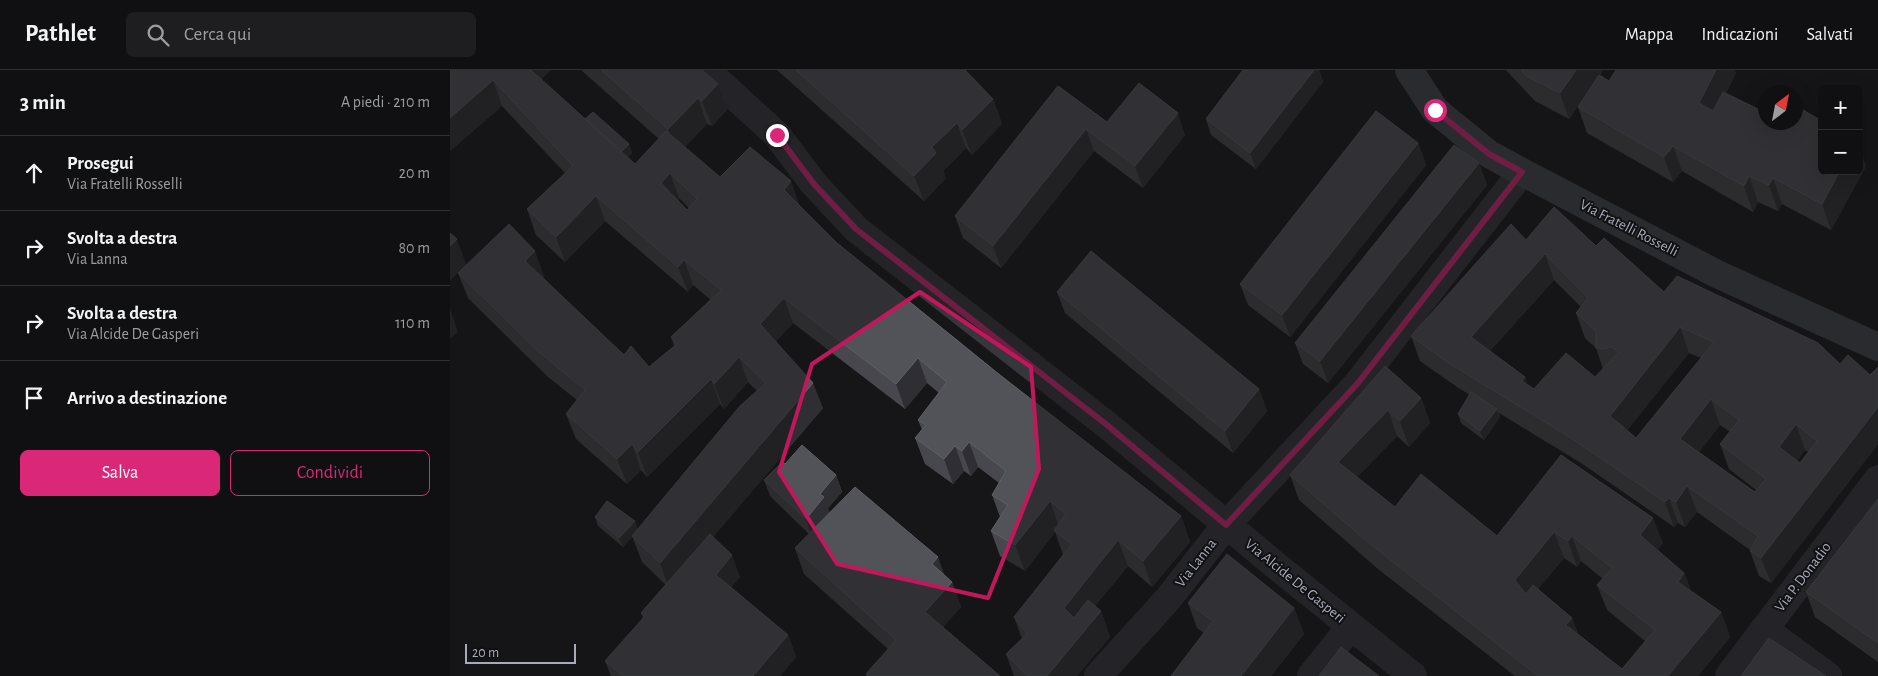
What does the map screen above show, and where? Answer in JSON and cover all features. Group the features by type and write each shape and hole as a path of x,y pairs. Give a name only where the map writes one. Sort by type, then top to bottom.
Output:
{"main road":[{"name":"Via Fratelli Rosselli","path":"1409,70 1435,110 1489,154 1717,274 1878,347"}],"street":[{"name":"Via Alcide De Gasperi","path":"706,70 777,135 814,184 856,229 1107,425 1226,525 1413,676"},
{"name":"Via Lanna","path":"1098,676 1168,599 1226,525 1358,383 1522,172"},
{"name":"Via P. Donadio","path":"1729,676 1878,479"},
{"path":"1311,676 1351,626"},
{"path":"1764,629 1828,676"}],"highlighted area":[{"path":"920,292 1031,367 1039,469 988,598 837,564 779,472 812,364"}],"building":[{"path":"450,70 531,70 635,164 666,131 720,177 750,147 791,181 784,190 837,243 1000,375 1181,516 1143,561 1118,540 1064,608 1074,618 1088,600 1101,611 1047,676 1027,676 1006,654 1027,634 1014,617 1072,544 1054,530 1066,514 1050,501 1015,545 991,531 1008,505 992,495 1006,471 969,442 962,451 955,446 944,459 915,438 926,425 918,420 947,382 918,358 896,384 784,298 760,324 813,383 660,563 632,536 740,406 766,383 739,357 714,384 711,379 638,452 632,444 617,459 566,414 585,390 539,352 458,273 509,224 535,251 525,261 624,355 631,346 649,367 677,344 671,337 721,290 684,260 678,267 596,196 556,237 527,209 573,166 493,80 450,118","holes":["670,173 697,199 687,210 661,183"]},
{"path":"601,70 702,70 718,84 702,101 698,98 668,129"},
{"path":"796,70 965,70 993,99 962,130 957,123 932,147 936,153 914,176"},
{"path":"1243,70 1314,70 1250,153 1206,119"},
{"path":"1521,70 1576,70 1560,93 1526,76"},
{"path":"1616,70 1716,70 1699,103 1713,111 1723,92 1758,109 1758,130 1803,130 1803,110 1818,119 1818,175 1838,175 1822,204 1773,178 1769,185 1749,176 1744,186 1673,146 1664,157 1578,107 1599,75 1609,81"},
{"path":"1139,83 1178,113 1135,166 1086,129 993,246 955,216 1058,86 1107,122"},
{"path":"1376,111 1418,143 1282,315 1240,284"},
{"path":"593,112 629,144 621,152 585,119"},
{"path":"1454,145 1479,163 1320,361 1295,343"},
{"path":"1554,207 1596,246 1604,238 1664,292 1677,276 1818,343 1840,364 1848,355 1870,375 1878,367 1878,407 1761,558 1750,551 1758,536 1687,486 1676,502 1669,498 1665,502 1571,438 1447,362 1411,336 1511,224 1526,240","holes":["1545,254 1588,298 1576,313 1596,331 1596,348 1611,347 1619,352 1595,377 1566,353 1534,389 1522,381 1525,377 1471,337","1680,327 1714,342 1636,438 1610,416","1711,399 1739,420 1720,444 1766,479 1755,492 1680,439","1796,424 1817,441 1800,463 1779,447"]},
{"path":"450,233 457,239 450,246"},
{"path":"1091,251 1259,389 1225,431 1057,292"},
{"path":"1385,366 1421,398 1400,421 1388,410 1338,462 1395,507 1421,474 1497,536 1561,455 1653,518 1640,535 1684,573 1678,582 1721,612 1668,676 1538,676 1369,543 1290,475","holes":["1554,532 1568,541 1572,536 1612,568 1597,585 1655,630 1622,669 1566,625 1572,618 1533,585 1526,594 1515,580"]},
{"path":"1471,392 1497,409 1480,431 1458,414"},
{"path":"802,445 836,475 820,494 824,497 806,519 764,480 782,462 785,464"},
{"path":"855,487 938,557 932,564 952,582 925,612 1000,676 869,676 866,674 896,640 795,548"},
{"path":"1878,499 1878,643 1806,592"},
{"path":"607,501 635,521 619,538 595,517"},
{"path":"710,534 732,555 716,575 788,635 753,676 623,676 605,661 645,616 641,613"},
{"path":"1227,554 1294,608 1241,676 1171,676 1213,621 1188,603"},
{"path":"1769,638 1826,676 1741,676"},
{"path":"1341,647 1379,676 1319,676"}],"route":[{"path":"777,135 814,184 856,229 1107,425 1226,525 1358,383 1522,172 1489,154 1435,110"}]}
